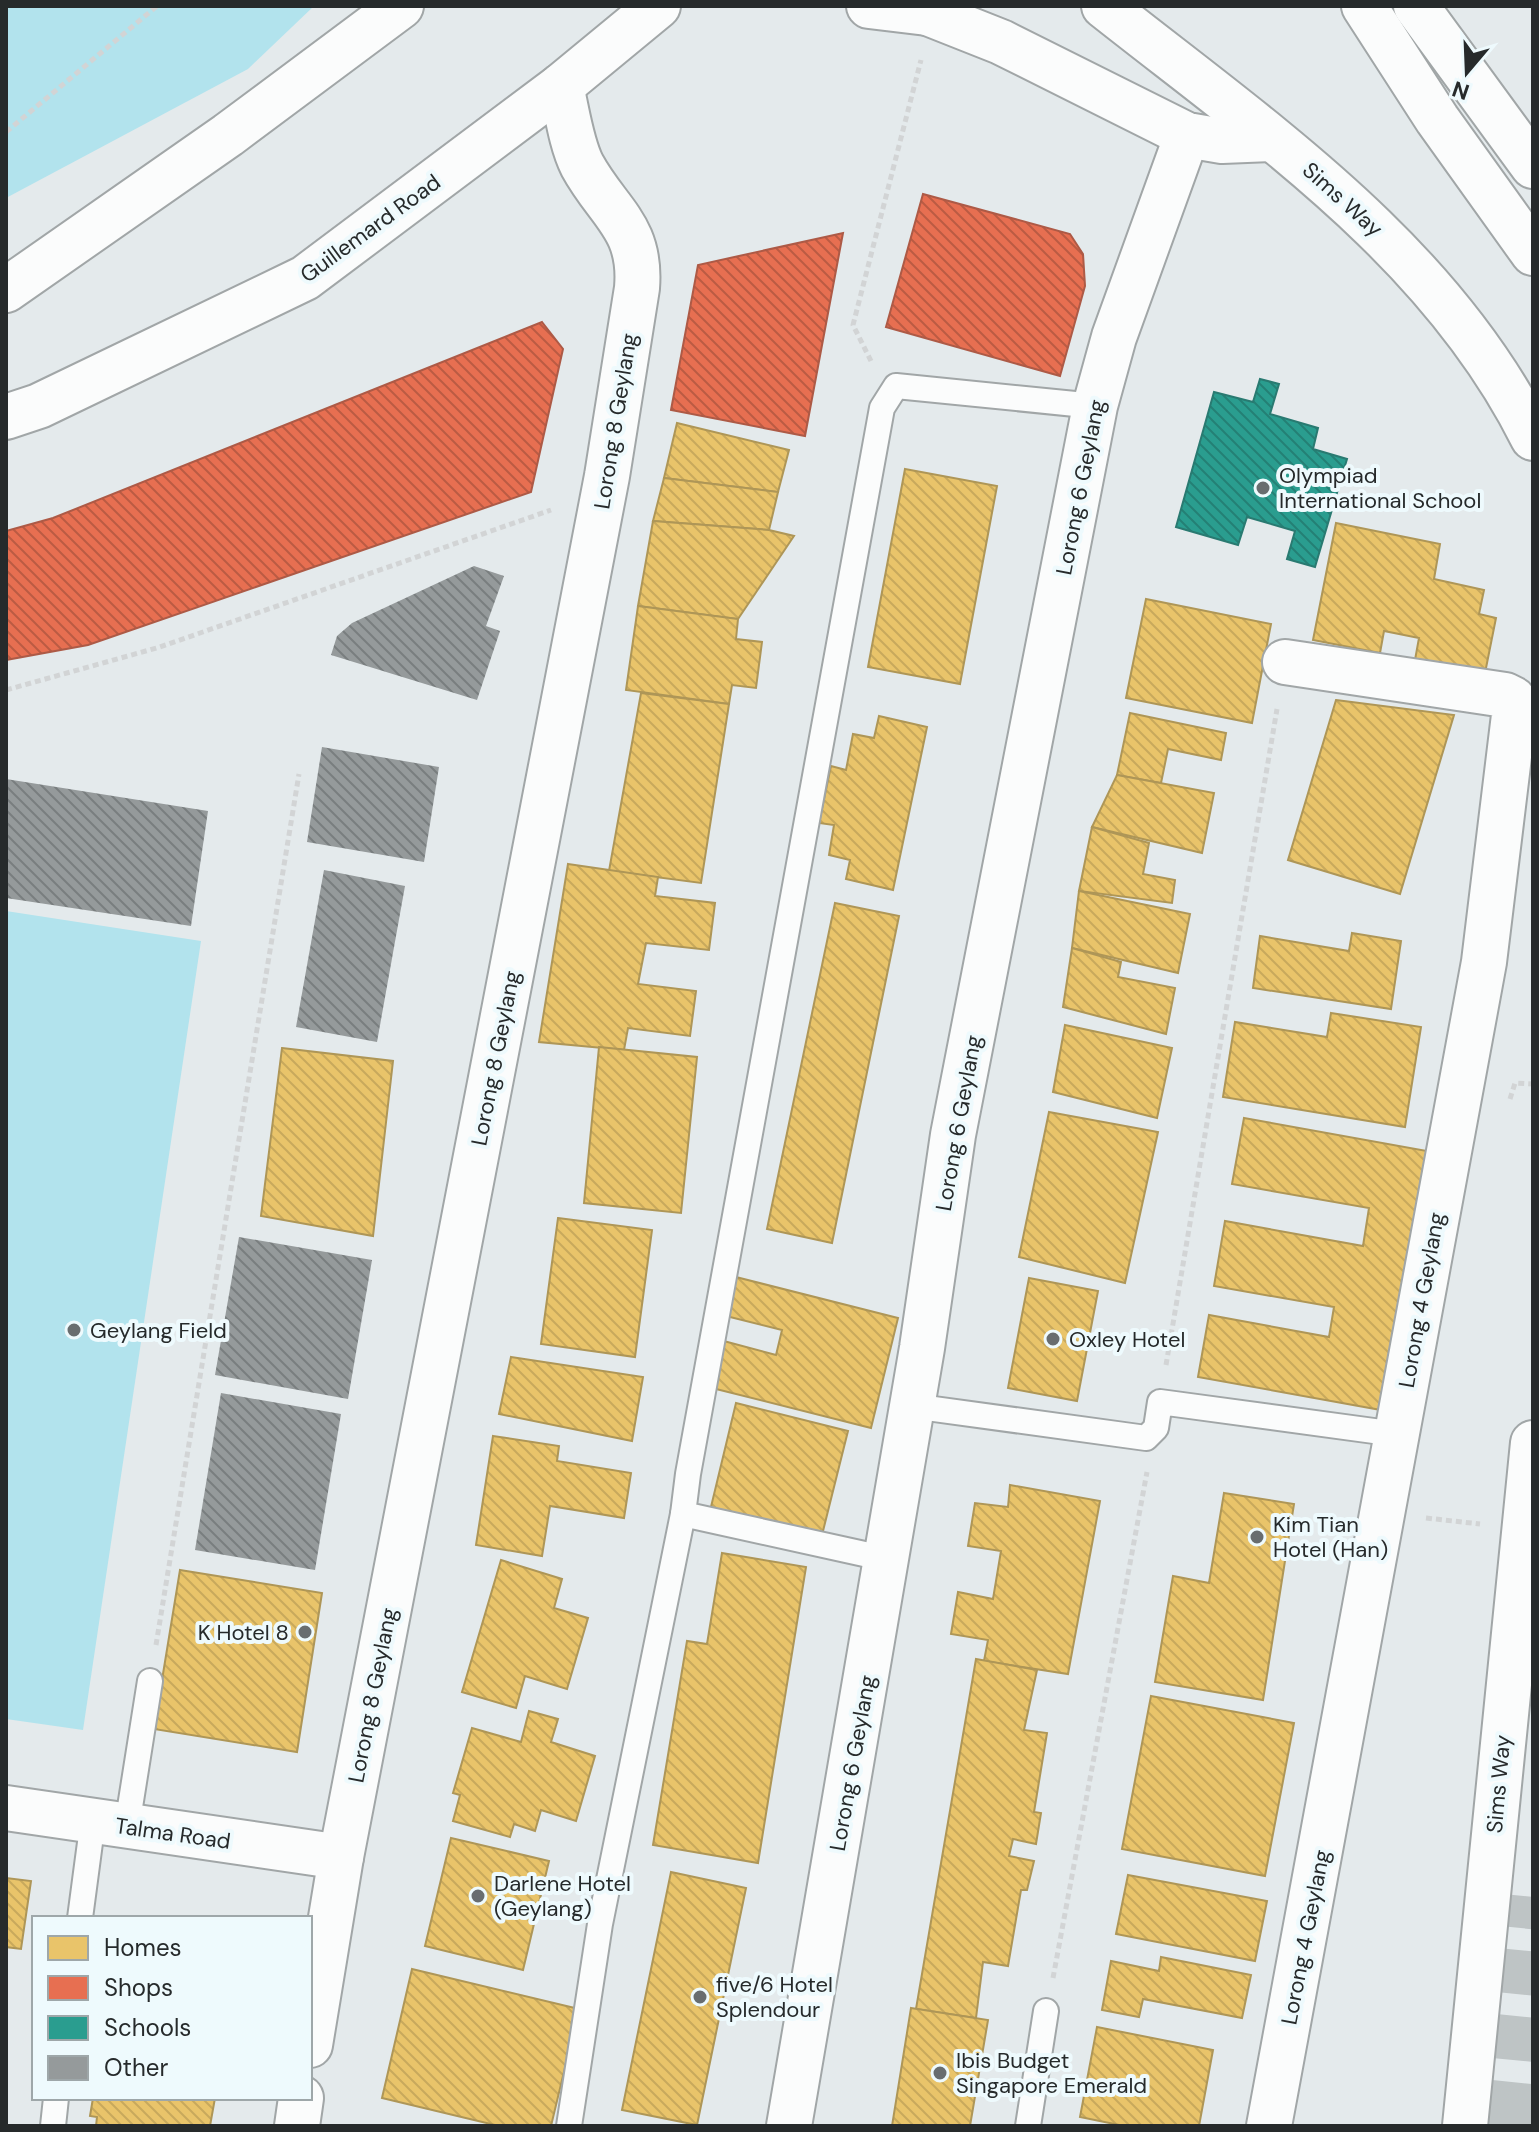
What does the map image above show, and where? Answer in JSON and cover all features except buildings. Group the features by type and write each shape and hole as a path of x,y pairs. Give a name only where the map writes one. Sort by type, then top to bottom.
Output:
{"main road":[{"name":"Guillemard Road","path":"6,417 39,406 305,278 561,86 658,6"},
{"path":"869,6 920,24 1001,42 1187,135 1222,141 1272,139"},
{"name":"Sims Way","path":"1104,6 1272,139 1382,233 1427,281 1468,334 1533,438"},
{"path":"1364,6 1437,119 1533,253"},
{"path":"1416,6 1533,166"},
{"path":"6,290 216,144 395,9"},
{"name":"Lorong 8 Geylang","path":"312,2033 341,1857 607,476 637,288 639,262 631,237 581,164 561,86"},
{"name":"Lorong 6 Geylang","path":"789,2126 887,1559 959,1104 1095,406 1114,337 1187,135"},
{"name":"Lorong 4 Geylang","path":"1269,2126 1484,962 1515,707 1513,699 1505,695 1285,662"},
{"name":"Sims Way","path":"1465,2126 1522,1527 1533,1443"},
{"name":"Talma Road","path":"6,1808 341,1857"},
{"path":"297,2126 301,2100"}],"lane":[{"path":"569,2126 600,1924 683,1514 882,408 888,394 896,386 1095,406"},
{"path":"912,1406 1146,1438 1156,1428 1160,1402 1396,1434"},
{"path":"683,1514 887,1559"},
{"path":"81,1916 150,1681"},
{"path":"1028,2126 1046,2011"},
{"path":"53,2126 56,2100"}],"path":[{"path":"6,132 157,6"},
{"path":"888,394 853,325 920,24"},
{"path":"6,690 160,647 551,510"},
{"path":"1160,1402 1285,662"},
{"path":"150,1681 299,774"},
{"path":"1515,1083 1533,1084"},
{"path":"1046,2011 1156,1428"},
{"path":"1382,1514 1522,1527"}],"shaded area":[{"path":"6,6 314,6 248,69 6,198"},
{"name":"Geylang Field","path":"6,911 201,941 83,1730 6,1719"}],"tunnel":[{"path":"1510,2126 1533,1897"}],"place":[{"name":"Olympiad International School","path":"1263,488"},
{"name":"Geylang Field","path":"74,1330"},
{"name":"Oxley Hotel","path":"1053,1339"},
{"name":"Kim Tian Hotel (Han)","path":"1257,1537"},
{"name":"K Hotel 8","path":"305,1632"},
{"name":"Darlene Hotel (Geylang)","path":"478,1896"},
{"name":"five/6 Hotel Splendour","path":"700,1997"},
{"name":"Ibis Budget Singapore Emerald","path":"940,2073"}]}
